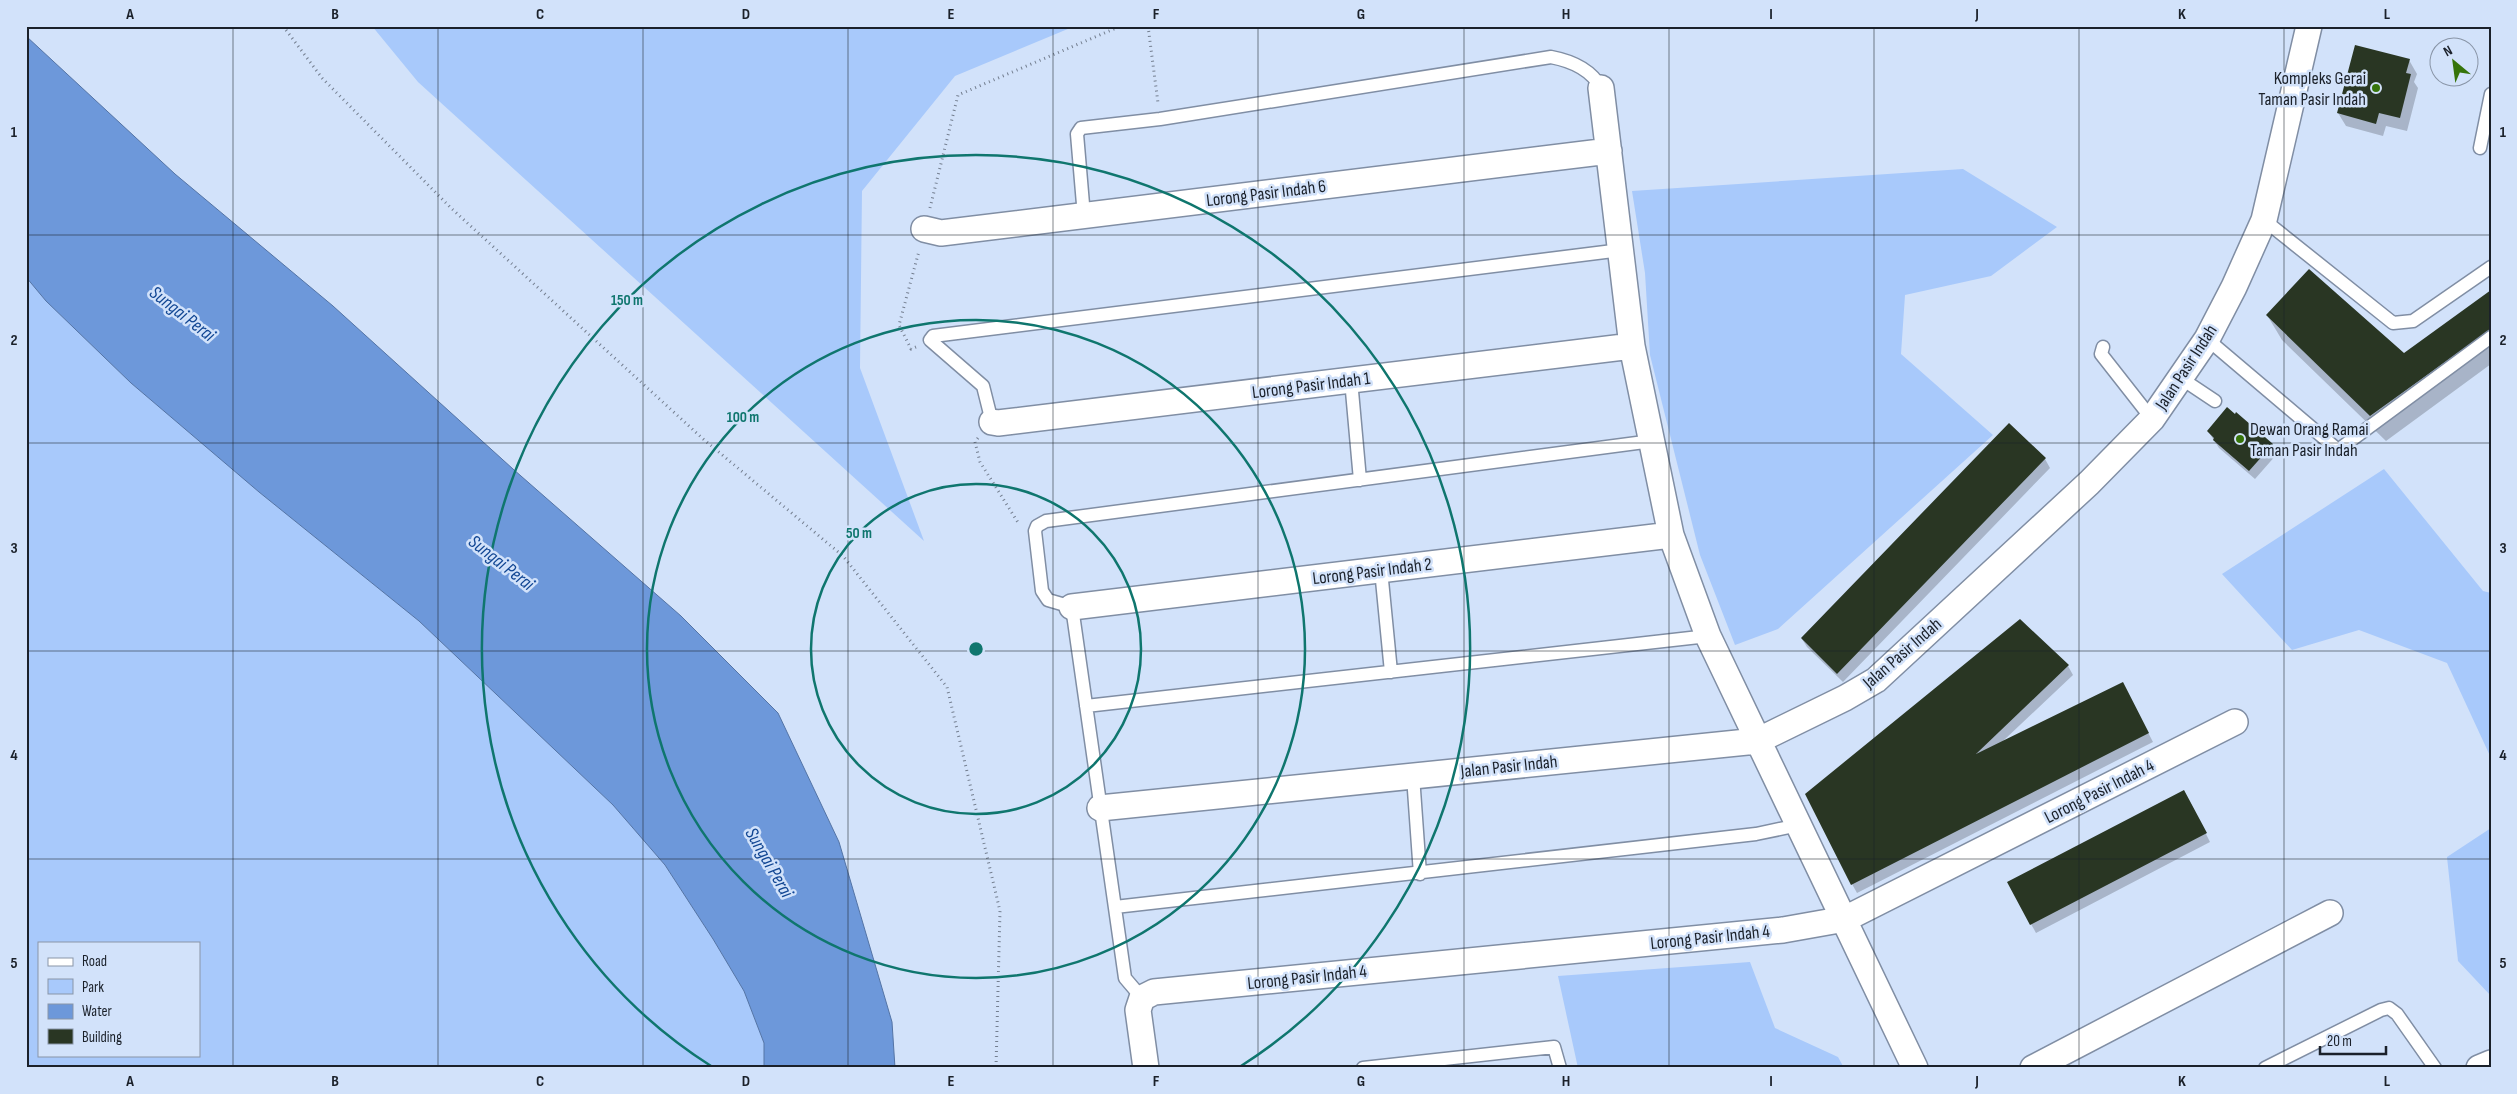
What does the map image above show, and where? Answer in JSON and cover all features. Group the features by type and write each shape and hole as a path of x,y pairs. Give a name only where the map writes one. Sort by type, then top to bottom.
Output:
{"street":[{"name":"Jalan Pasir Indah","path":"1100,808 1757,741 1845,698 1876,680 2089,483 2152,419 2179,377 2207,339 2234,287 2264,220 2309,26"},
{"path":"1601,88 1632,346 1671,535 1708,636 1915,1068"},
{"name":"Lorong Pasir Indah 6","path":"924,229 941,233 1609,151"},
{"name":"Lorong Pasir Indah 1","path":"992,422 994,424 1632,346"},
{"name":"Lorong Pasir Indah 2","path":"1072,607 1671,535"},
{"name":"Lorong Pasir Indah 4","path":"1142,998 1154,992 1783,930 1845,919 2235,722"},
{"path":"2033,1068 2330,913"},
{"path":"1142,998 1138,1010 1146,1068"},
{"path":"2479,1068 2491,1063"}],"lane":[{"path":"1084,216 1077,134 1082,128 1160,119 1551,57 1566,60 1594,75 1601,88"},
{"path":"2480,148 2491,94"},
{"path":"2264,220 2393,323 2412,321 2491,267"},
{"path":"992,422 983,386 930,340 933,336 1621,250"},
{"path":"2207,339 2338,450 2491,337"},
{"path":"2103,347 2101,354 2152,419"},
{"path":"2179,377 2215,401"},
{"path":"1351,380 1360,480"},
{"path":"1142,998 1125,978 1072,607 1048,600 1042,591 1035,531 1041,522 1652,441"},
{"path":"1381,570 1392,672"},
{"path":"1086,706 1708,636"},
{"path":"1413,776 1420,874"},
{"path":"1115,907 1420,874 1756,834 1800,825"},
{"path":"2265,1068 2381,1010 2389,1008 2397,1014 2435,1068"},
{"path":"1363,1068 1554,1047 1560,1068"}],"path":[{"path":"283,26 322,78 451,208 702,438 843,556 947,687 1000,911 996,1068"},
{"path":"930,340 911,349 899,325 944,158 958,95 1121,26"},
{"path":"1148,26 1160,119"},
{"path":"992,422 975,442 980,462 1019,524 1035,531"}],"green space":[{"path":"372,26 1075,26 955,76 862,191 860,368 924,541 418,82"},
{"path":"1963,169 2057,227 1991,276 1905,295 1901,354 1993,435 1778,629 1735,645 1700,555 1650,355 1645,273 1632,191"},
{"path":"26,277 46,301 131,383 259,492 419,621 613,805 665,865 744,991 764,1043 764,1068 26,1068"},
{"path":"2384,469 2483,591 2491,593 2491,758 2447,663 2359,630 2292,650 2222,574"},
{"path":"2491,828 2491,996 2458,961 2447,857"},
{"path":"1750,962 1775,1028 1838,1057 1844,1068 1578,1068 1558,976"}],"water":[{"name":"Sungai Perai","path":"26,36 175,174 333,306 513,469 681,616 778,713 839,842 892,1022 895,1068 764,1068 764,1043 744,991 665,865 613,805 419,621 259,492 131,383 46,301 26,277"}],"building":[{"name":"Kompleks Gerai Taman Pasir Indah","path":"2355,45 2410,59 2406,73 2411,74 2400,118 2379,113 2376,124 2337,113"},
{"path":"2309,269 2404,353 2491,290 2491,329 2370,416 2266,315"},
{"name":"Dewan Orang Ramai Taman Pasir Indah","path":"2227,407 2235,414 2236,412 2273,444 2249,471 2213,440 2214,438 2207,431"},
{"path":"2009,423 2046,458 1837,674 1801,638"},
{"path":"2020,619 2069,665 1976,754 2123,682 2149,733 1851,885 1805,794"},
{"path":"2184,790 2207,833 2030,925 2007,882"}],"place":[{"name":"Kompleks Gerai Taman Pasir Indah","path":"2376,88"},
{"name":"Dewan Orang Ramai Taman Pasir Indah","path":"2240,439"}]}
